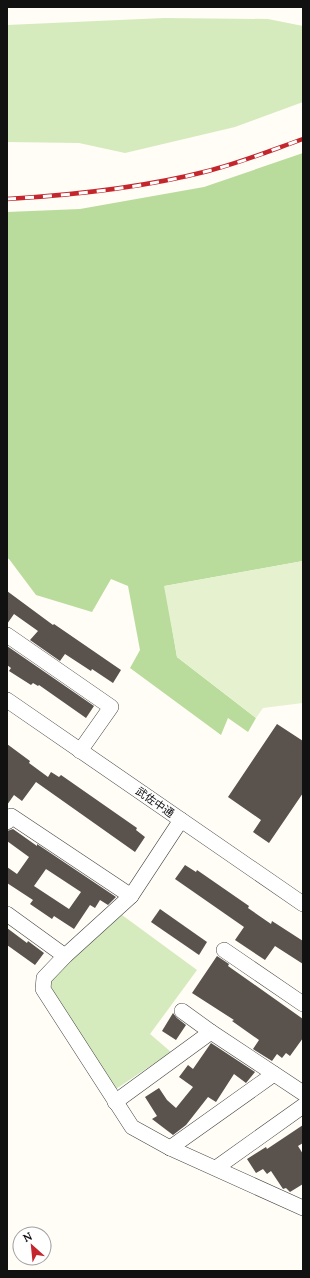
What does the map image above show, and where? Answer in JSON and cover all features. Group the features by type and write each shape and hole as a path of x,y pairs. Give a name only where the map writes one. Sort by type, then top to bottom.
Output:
{"street":[{"path":"7,634 111,707 80,751"},
{"name":"武佐中通","path":"7,700 303,904"},
{"path":"7,822 11,816 132,896"},
{"path":"180,820 132,896 65,956 44,978 43,989 132,1127 170,1148 303,1208"},
{"path":"7,914 65,956"},
{"path":"224,950 303,1004"},
{"path":"182,1011 211,1032 303,1092"},
{"path":"115,1102 211,1032"},
{"path":"170,1148 274,1074"},
{"path":"216,1168 303,1106"}],"green space":[{"path":"164,18 268,19 303,26 303,102 235,127 125,153 79,143 7,142 7,25"},
{"path":"303,153 303,561 165,586 177,657 256,718 248,732 228,718 221,735 130,668 140,650 128,586 111,579 92,612 36,595 7,558 7,212 80,209 204,187"},
{"path":"303,561 303,703 263,708 256,718 177,657 164,586"},
{"path":"122,915 197,970 150,1034 171,1052 116,1089 51,995 51,977"}],"building":[{"path":"7,591 53,625 54,624 121,670 113,683 65,654 60,661 30,640 38,631 14,614 7,624"},
{"path":"7,646 94,706 86,718 39,685 38,686 33,683 31,685 9,671 11,668 7,665"},
{"path":"277,724 303,741 303,793 269,843 253,832 261,820 228,797"},
{"path":"7,744 48,777 51,772 59,777 61,775 137,828 136,830 145,837 135,852 36,782 22,801 14,795 7,805"},
{"path":"13,829 116,897 108,905 100,900 95,908 90,905 74,929 54,916 52,919 30,904 33,900 7,883 7,867 17,874 29,857 7,841 7,831","holes":["46,869 81,892 69,909 34,886"]},
{"path":"185,865 196,872 197,870 249,906 248,908 271,924 272,921 303,941 303,964 275,946 265,960 235,940 244,927 175,879"},
{"path":"160,909 207,942 199,955 151,922"},
{"path":"7,928 27,943 28,941 44,953 35,965 7,945"},
{"path":"217,956 229,964 228,966 303,1019 303,1038 290,1056 286,1053 282,1058 277,1054 272,1061 253,1049 259,1040 232,1021 234,1020 192,993"},
{"path":"173,1013 186,1025 176,1040 162,1031"},
{"path":"211,1043 255,1072 246,1083 234,1074 216,1102 208,1097 186,1125 173,1135 152,1119 157,1116 145,1097 159,1088 167,1100 176,1108 193,1087 179,1077 188,1065 193,1069"},
{"path":"303,1125 303,1143 298,1146 303,1154 303,1184 290,1192 286,1188 283,1189 271,1171 267,1174 263,1169 256,1173 247,1159 266,1147 267,1149"}],"railway":[{"path":"7,199 108,190 183,177 220,168 303,139"}]}
